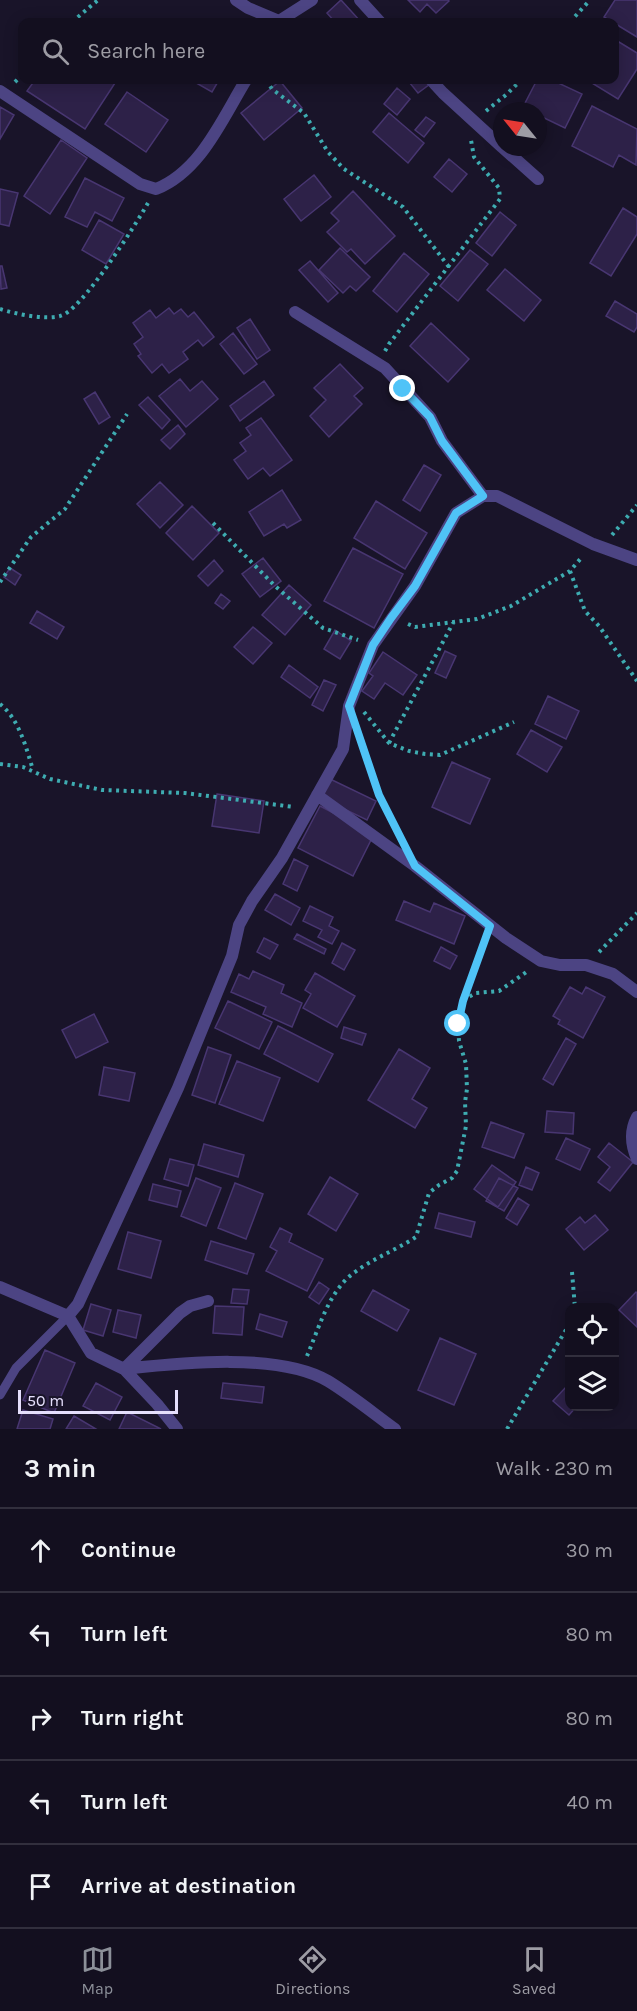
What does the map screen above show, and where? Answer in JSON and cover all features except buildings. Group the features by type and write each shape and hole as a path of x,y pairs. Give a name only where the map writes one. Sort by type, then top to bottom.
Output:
{"street":[{"path":"236,0 269,18"},
{"path":"284,18 312,0"},
{"path":"360,0 376,18"},
{"path":"0,91 140,184 156,189 171,183 192,165 244,84"},
{"path":"434,84 493,139"},
{"path":"512,156 538,179"},
{"path":"296,312 382,366 430,417 442,441 483,496"},
{"path":"68,1316 78,1304 178,1088 232,956 239,925 252,901 282,858 343,749 349,706 373,645 415,586 456,513 483,496 497,496 597,545 637,560"},
{"path":"317,795 415,866 490,926 541,961 560,965 586,965 613,974 637,992"},
{"path":"637,1117 632,1134 637,1160"},
{"path":"0,1287 68,1316 91,1353 124,1369 177,1429"},
{"path":"124,1369 180,1313 190,1306 208,1301"},
{"path":"124,1369 175,1364 232,1363 273,1365 301,1370 328,1381 395,1429"}],"lane":[{"path":"0,1395 15,1368 68,1316"}],"path":[{"path":"77,18 98,0"},
{"path":"574,18 590,0"},
{"path":"269,84 304,113 328,152 344,170 403,207 449,267"},
{"path":"382,366 389,344 498,202 501,194 499,188 474,157 471,119 507,94 517,84"},
{"path":"0,309 17,315 59,317 70,312 107,267 134,228 156,189"},
{"path":"0,582 31,537 65,509 126,414"},
{"path":"391,618 416,627 477,619 511,606 570,572 597,545 617,531 637,505"},
{"path":"213,523 274,585 323,628 373,645"},
{"path":"570,572 585,611 599,626 637,681"},
{"path":"389,743 453,623"},
{"path":"352,697 389,743 409,751 440,755 514,722"},
{"path":"0,704 16,726 26,747 33,771"},
{"path":"360,740 379,795 402,839"},
{"path":"0,764 23,767 50,779 102,790 185,793 308,809"},
{"path":"586,965 637,913"},
{"path":"301,1370 333,1296 341,1285 354,1272 416,1237 429,1193 452,1178 457,1171 466,1116 466,1064 459,1041 458,1024 463,1001 490,926"},
{"path":"463,1001 476,993 499,991 506,988 541,961"},
{"path":"572,1272 575,1303"},
{"path":"507,1429 565,1331"}],"route":[{"path":"403,389 430,417 442,441 483,496 456,513 415,586 373,645 349,706 379,795 415,866 490,926 463,1001 458,1024"}]}
